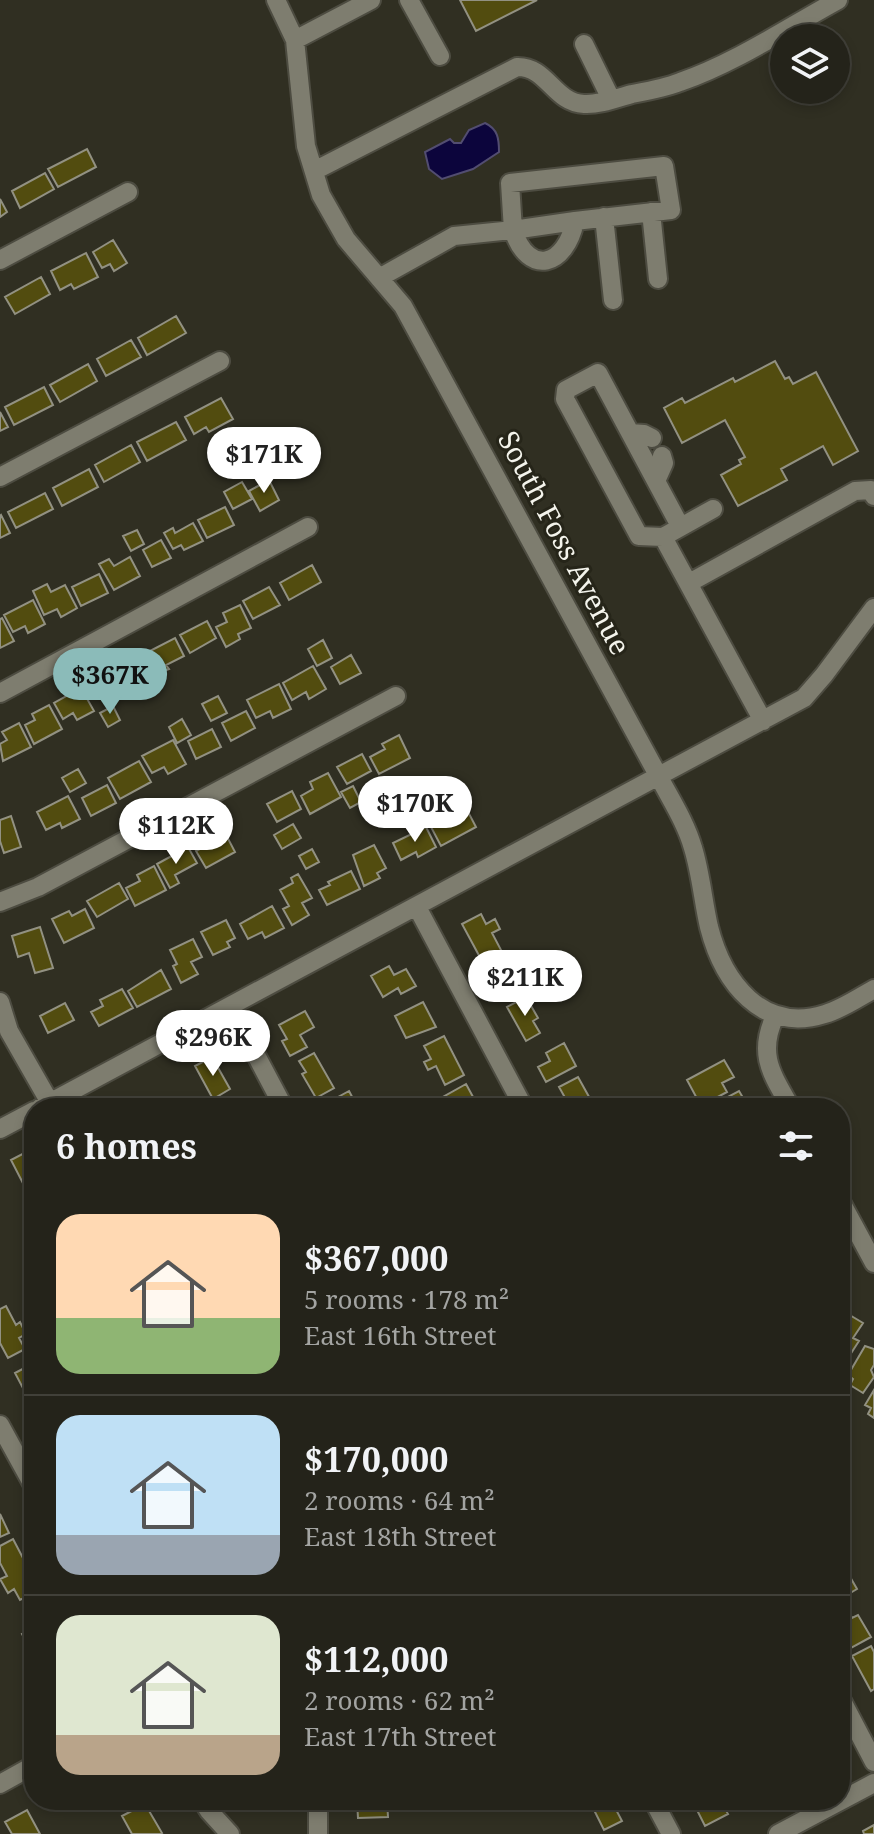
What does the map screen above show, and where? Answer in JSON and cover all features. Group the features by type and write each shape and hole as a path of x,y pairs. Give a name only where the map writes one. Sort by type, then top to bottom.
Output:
{"street":[{"name":"South Foss Avenue","path":"276,0 295,40 306,146 333,219 346,239 403,306 659,777 692,846 710,929 719,954 740,992 775,1016"},
{"path":"295,40 371,0"},
{"path":"409,0 440,56"},
{"path":"314,171 517,67 542,74 556,91 573,103 595,104 707,72 838,0"},
{"path":"584,44 611,99"},
{"path":"379,278 454,236 513,230 575,221 604,217 671,210 664,166 510,183 513,230 527,257 543,261 561,254 571,240 575,221"},
{"path":"0,260 128,192"},
{"path":"651,212 658,279"},
{"path":"604,217 613,300"},
{"path":"0,477 220,361"},
{"path":"680,526 598,373 566,390 565,399 639,536 663,537 713,509"},
{"path":"630,433 652,438"},
{"path":"656,481 664,463 662,456"},
{"path":"689,583 855,491 871,490 874,496"},
{"path":"0,693 308,527"},
{"path":"663,537 763,721"},
{"path":"61,1098 804,698 874,608"},
{"path":"0,902 38,887 396,696"},
{"path":"417,907 519,1098"},
{"path":"785,1098 767,1060 765,1042 775,1016 819,1016 874,989"},
{"path":"0,1002 9,1031 40,1098"},
{"path":"230,1006 279,1098"},
{"path":"0,1129 24,1117"},
{"path":"850,1219 874,1263"},
{"path":"0,1425 24,1469"},
{"path":"850,1716 874,1762"},
{"path":"0,1784 24,1771"},
{"path":"850,1796 874,1783"},
{"path":"208,1810 230,1834"},
{"path":"318,1810 318,1834"},
{"path":"658,1810 671,1834"},
{"path":"778,1834 823,1810"}],"shaded area":[{"path":"485,123 497,135 499,152 473,169 442,179 429,169 425,152 450,139 461,143 469,130"}],"building":[{"path":"460,0 537,0 476,31"},
{"path":"87,149 96,167 58,187 48,169"},
{"path":"45,173 54,189 20,208 12,191"},
{"path":"0,199 7,212 0,217"},
{"path":"113,240 127,263 114,271 110,264 102,268 93,252"},
{"path":"86,253 98,277 74,289 71,284 60,290 51,271"},
{"path":"41,277 50,294 15,314 5,297"},
{"path":"176,316 186,333 147,355 138,338"},
{"path":"131,340 141,357 106,376 97,359"},
{"path":"775,361 785,379 789,377 793,384 816,372 858,451 833,465 823,446 781,469 787,480 738,506 721,475 741,464 739,460 745,457 725,420 682,443 664,408 682,398 685,403 733,378 735,382"},
{"path":"88,364 97,381 60,402 50,385"},
{"path":"44,387 53,405 14,425 5,407"},
{"path":"221,398 233,419 209,432 206,427 194,434 185,417"},
{"path":"0,412 8,427 0,431"},
{"path":"176,422 186,440 147,461 137,442"},
{"path":"131,445 140,462 104,482 95,465"},
{"path":"89,469 98,487 62,506 53,488"},
{"path":"269,480 279,500 260,511 249,491"},
{"path":"242,482 252,499 233,509 224,492"},
{"path":"45,493 53,509 16,528 8,512"},
{"path":"225,507 234,525 207,538 198,520"},
{"path":"0,516 10,533 0,538"},
{"path":"193,523 203,541 184,550 181,545 173,549 164,533 173,528 175,533"},
{"path":"137,530 144,544 131,551 123,536"},
{"path":"161,540 171,558 152,567 143,550"},
{"path":"130,557 140,576 114,590 99,564 109,559 114,566"},
{"path":"312,565 321,582 289,600 280,583"},
{"path":"99,574 108,593 81,606 72,587"},
{"path":"47,584 51,592 65,585 77,608 61,617 57,609 44,615 33,591"},
{"path":"269,587 280,605 253,619 243,601"},
{"path":"33,600 45,624 28,633 25,626 13,632 4,615"},
{"path":"240,605 251,628 238,634 240,639 226,647 216,627 227,622 223,613"},
{"path":"0,619 14,641 0,648"},
{"path":"207,621 216,638 190,653 180,635"},
{"path":"175,638 184,656 166,665 169,669 159,673 148,652"},
{"path":"323,640 332,658 317,666 308,649"},
{"path":"144,655 153,672 134,682 125,664"},
{"path":"351,655 361,673 340,684 331,667"},
{"path":"313,666 326,689 309,699 306,692 292,700 283,683"},
{"path":"113,673 125,695 109,704 97,682"},
{"path":"279,684 291,709 273,718 270,711 256,718 247,700"},
{"path":"81,688 94,711 77,720 73,713 63,719 54,703"},
{"path":"218,696 227,713 211,721 202,704"},
{"path":"49,705 62,729 34,744 25,725 35,720 32,714"},
{"path":"113,706 120,720 108,727 100,713"},
{"path":"246,711 255,728 231,741 222,723"},
{"path":"182,719 191,735 177,743 169,727"},
{"path":"19,723 31,747 3,761 0,744 7,740 2,732"},
{"path":"212,729 221,747 196,759 188,741"},
{"path":"399,735 410,758 379,774 370,757 385,749 382,744"},
{"path":"173,740 186,764 168,774 164,767 152,773 142,756"},
{"path":"362,754 371,771 347,784 337,767"},
{"path":"139,761 151,782 120,799 108,778"},
{"path":"78,769 86,783 70,792 62,778"},
{"path":"328,773 341,797 310,814 301,796 313,789 310,782"},
{"path":"107,785 116,803 91,816 82,798"},
{"path":"353,786 361,802 350,808 341,792"},
{"path":"292,791 301,809 277,822 267,804"},
{"path":"68,796 80,819 62,828 60,823 46,830 37,812"},
{"path":"466,808 476,827 441,846 431,827"},
{"path":"11,816 21,847 4,853 0,841 0,820"},
{"path":"293,824 301,838 282,849 274,835"},
{"path":"426,827 436,847 418,857 416,852 401,860 393,843"},
{"path":"223,829 235,852 206,868 196,851 209,844 206,838"},
{"path":"374,845 386,868 377,873 380,878 364,886 353,855"},
{"path":"188,847 197,863 175,875 179,883 170,888 157,864"},
{"path":"312,849 319,862 306,869 299,856"},
{"path":"154,866 166,890 135,906 126,888 140,881 137,875"},
{"path":"351,871 360,889 327,905 319,890"},
{"path":"298,874 312,898 302,903 309,915 292,925 283,909 289,906 280,890 293,883 291,878"},
{"path":"119,883 128,899 97,917 87,901"},
{"path":"272,906 284,928 265,938 262,932 248,939 240,924"},
{"path":"85,909 94,928 64,943 52,919 69,911 72,916"},
{"path":"481,914 486,924 495,919 500,929 492,933 501,950 482,961 462,924"},
{"path":"226,920 235,938 227,942 230,947 213,955 201,932"},
{"path":"40,927 53,968 35,973 29,953 18,957 12,936"},
{"path":"193,939 202,957 191,962 198,974 181,983 170,950"},
{"path":"515,954 525,974 512,981 517,991 505,997 489,967"},
{"path":"389,966 394,975 406,969 416,986 401,994 398,988 383,997 371,976"},
{"path":"161,970 171,989 137,1007 128,991"},
{"path":"122,989 133,1008 99,1026 91,1012 103,1006 100,1000"},
{"path":"526,997 538,1018 533,1021 540,1033 526,1041 507,1007"},
{"path":"423,1002 436,1027 406,1038 395,1016"},
{"path":"65,1003 74,1020 48,1033 40,1016"},
{"path":"305,1011 314,1027 300,1035 307,1047 290,1056 282,1041 287,1039 279,1025"},
{"path":"444,1036 464,1075 445,1085 436,1066 428,1070 424,1062 431,1059 424,1046"},
{"path":"564,1043 576,1066 546,1082 538,1067 550,1061 546,1053"},
{"path":"314,1053 334,1088 316,1098 302,1074 306,1072 299,1061"},
{"path":"212,1057 230,1089 212,1098 195,1066"},
{"path":"724,1060 734,1077 722,1083 727,1092 716,1098 697,1098 687,1080"},
{"path":"578,1077 590,1098 565,1098 559,1087"},
{"path":"466,1084 474,1098 444,1098"},
{"path":"349,1091 353,1098 336,1098"},
{"path":"739,1091 743,1098 726,1098"},
{"path":"24,1153 24,1185 11,1160"},
{"path":"6,1306 16,1325 20,1322 24,1330 24,1335 19,1338 24,1350 8,1358 0,1343 0,1309"},
{"path":"850,1315 863,1323 853,1338 859,1341 850,1355"},
{"path":"865,1346 874,1349 871,1370 874,1377 863,1393 850,1385 853,1379 850,1372"},
{"path":"24,1368 24,1390 15,1373"},
{"path":"874,1390 874,1418 868,1414 871,1408 865,1405"},
{"path":"0,1514 9,1533 0,1537"},
{"path":"13,1539 24,1560 24,1598 20,1600 14,1589 8,1593 0,1579 7,1576 0,1563 0,1546"},
{"path":"850,1577 857,1589 850,1593"},
{"path":"850,1615 852,1618 858,1615 871,1637 851,1648"},
{"path":"871,1646 874,1652 874,1689 871,1691 852,1656"},
{"path":"27,1810 40,1834 12,1834 5,1822"},
{"path":"134,1810 149,1810 162,1833 132,1834 122,1816"},
{"path":"358,1810 388,1810 388,1817 358,1818"},
{"path":"594,1810 616,1810 622,1821 604,1830"},
{"path":"697,1810 726,1810 728,1814 705,1826"},
{"path":"874,1825 874,1834 864,1834 863,1831"}]}
